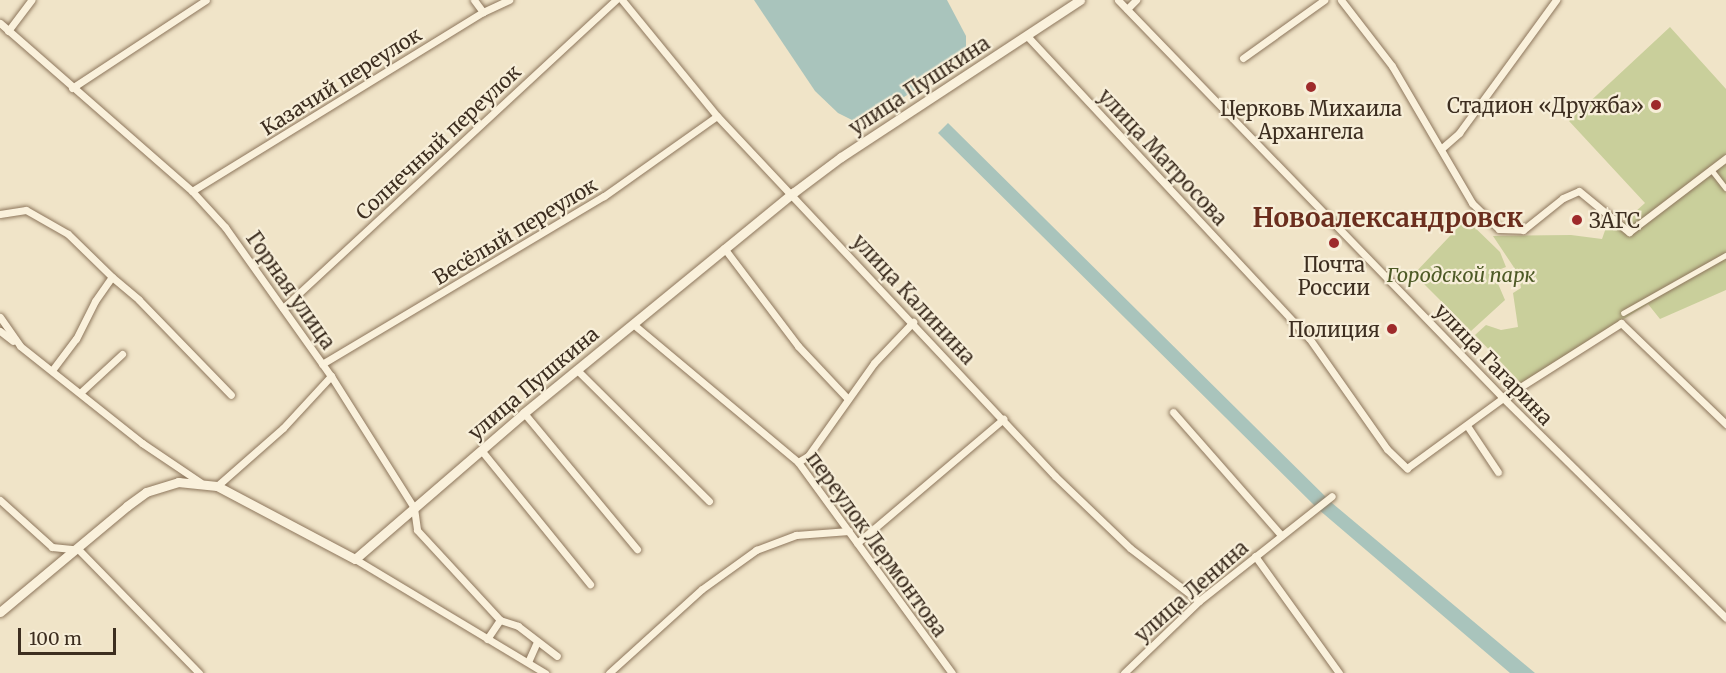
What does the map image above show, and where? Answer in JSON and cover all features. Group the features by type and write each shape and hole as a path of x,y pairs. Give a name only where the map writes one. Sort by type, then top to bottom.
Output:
{"main road":[{"name":"улица Пушкина","path":"355,559 524,413 793,192 840,157 1028,37 1080,0"},
{"path":"0,612 146,492 178,482 200,482 217,486 355,559"}],"street":[{"path":"8,31 31,0"},
{"path":"72,88 206,0"},
{"path":"474,0 483,12"},
{"name":"Казачий переулок","path":"192,191 483,12 509,0"},
{"name":"Солнечный переулок","path":"283,309 616,0"},
{"name":"улица Калинина","path":"622,0 717,116 793,192 1100,521 1199,601"},
{"name":"улица Гагарина","path":"1118,0 1503,398 1726,618"},
{"path":"1127,9 1136,0"},
{"path":"1243,58 1324,0"},
{"path":"1341,0 1392,66 1443,148 1477,210 1499,229 1523,230 1563,198 1579,191 1629,232 1726,158"},
{"path":"1443,148 1459,133 1556,0"},
{"name":"Горная улица","path":"0,23 192,191 225,226 331,376 414,508 417,531 500,620 518,626 557,656"},
{"name":"улица Матросова","path":"1028,37 1309,338 1387,448 1407,468 1468,427"},
{"name":"Весёлый переулок","path":"322,363 595,202 647,169 717,116"},
{"path":"1711,169 1726,188"},
{"path":"0,214 26,210 68,234 139,300 231,395"},
{"path":"724,248 798,346 847,398"},
{"path":"1623,313 1726,255"},
{"path":"53,369 76,339 94,301 112,277"},
{"path":"0,316 20,346"},
{"path":"798,462 807,456 847,398 913,322"},
{"path":"1498,472 1468,427 1503,398 1621,323 1726,424"},
{"name":"переулок Лермонтова","path":"633,324 798,462 952,673"},
{"path":"0,331 53,369 142,443 200,482"},
{"path":"81,392 122,354"},
{"path":"577,370 710,501"},
{"path":"217,486 283,428 331,376"},
{"path":"1173,412 1281,535"},
{"path":"524,413 637,549"},
{"path":"857,543 1003,419"},
{"path":"481,450 590,584"},
{"name":"улица Ленина","path":"1124,673 1199,601 1332,496"},
{"path":"0,500 52,547 80,550 199,673"},
{"path":"609,673 702,589 756,550 796,535 849,531"},
{"path":"1256,556 1339,673"},
{"path":"355,559 545,673"},
{"path":"487,639 500,620"},
{"path":"528,662 537,642"}],"green space":[{"name":"Городской парк","path":"1670,27 1726,89 1726,290 1660,319 1648,304 1521,383 1475,335 1486,325 1501,330 1518,327 1513,293 1521,288 1519,275 1493,236 1571,235 1602,239 1608,222 1615,230 1645,203 1569,121"},
{"name":"Городской парк","path":"1466,219 1500,252 1506,267 1493,272 1505,300 1471,331 1414,274"}],"water":[{"path":"754,0 947,0 966,36 966,49 947,69 884,110 852,120 838,113 815,91"},
{"path":"948,123 1332,503 1535,673 1510,673 1318,509 938,133"}],"place":[{"name":"Церковь Михаила Архангела","path":"1311,87"},
{"name":"Стадион «Дружба»","path":"1656,105"},
{"name":"ЗАГС","path":"1577,220"},
{"name":"Почта России","path":"1334,243"},
{"name":"Полиция","path":"1392,329"}],"district":[{"name":"Новоалександровск","path":"1388,218"}]}
